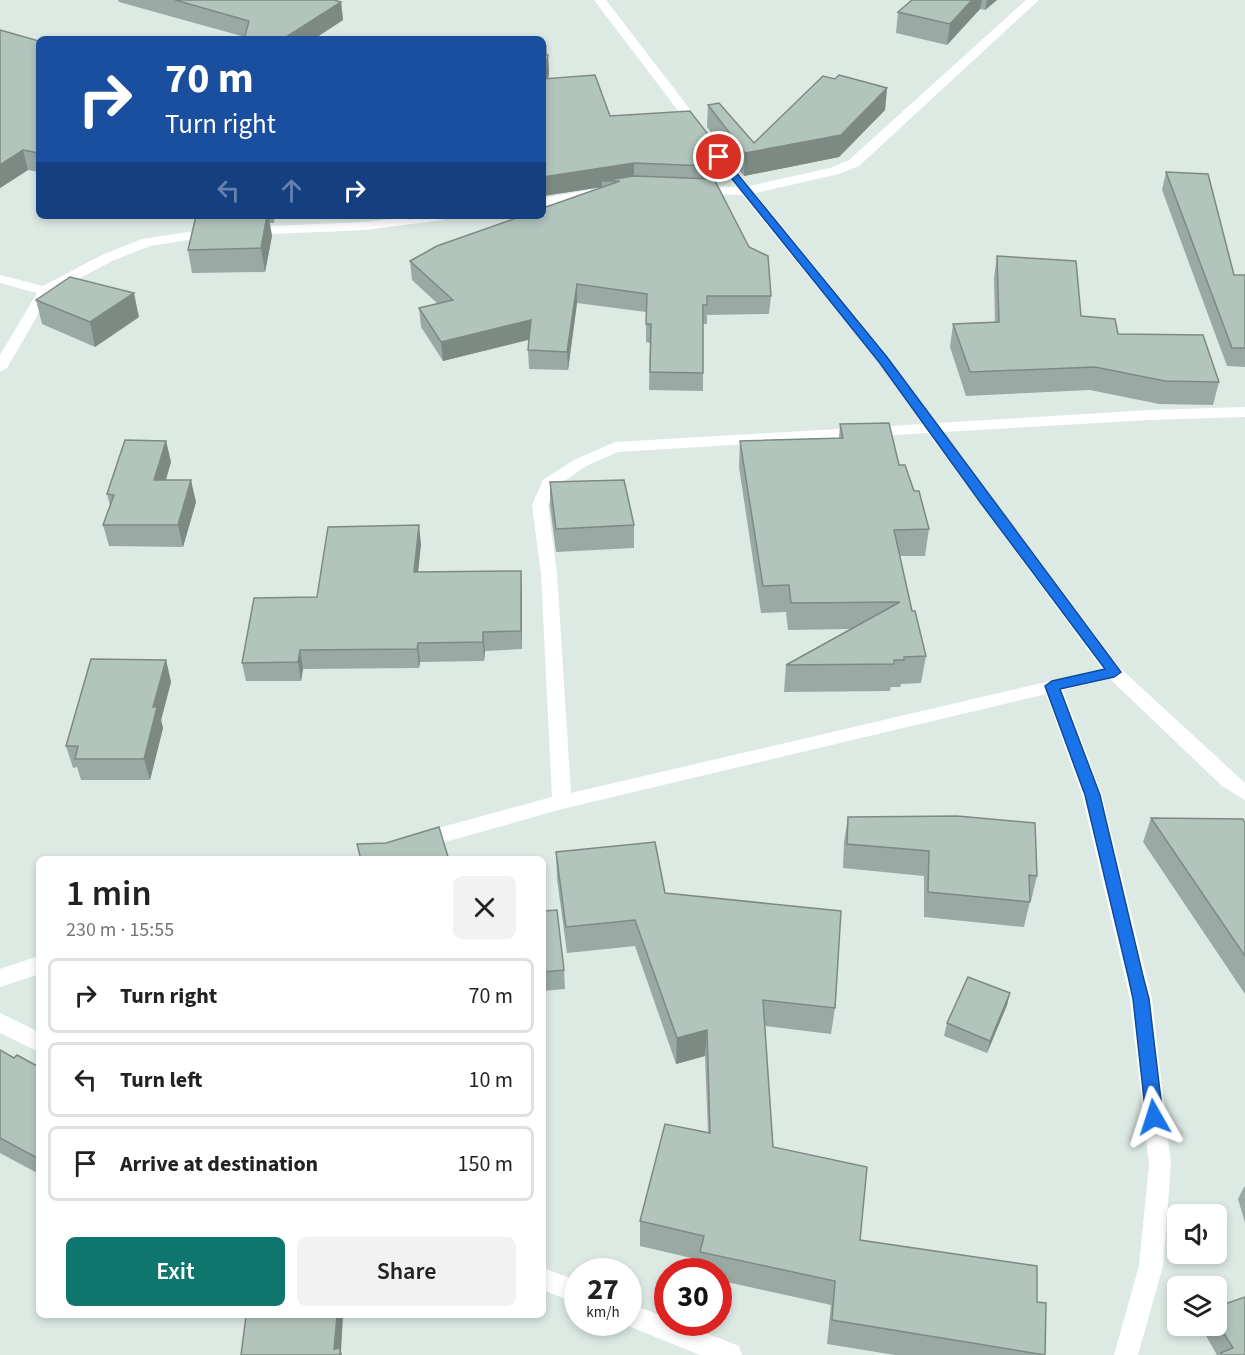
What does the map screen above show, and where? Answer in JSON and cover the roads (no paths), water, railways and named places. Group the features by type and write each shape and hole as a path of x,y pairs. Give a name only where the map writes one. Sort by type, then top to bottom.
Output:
{"street":[{"path":"600,0 746,191 883,359 1114,672 1229,782 1245,793"},
{"path":"686,190 746,191 834,171 854,163 1033,0"},
{"path":"546,202 614,191"},
{"path":"0,368 45,291 106,258 147,243 170,237 208,232 366,226 419,219"},
{"path":"0,279 45,291"},
{"path":"562,802 549,574 540,506 549,484 580,462 615,447 1150,415 1245,412"},
{"path":"404,846 562,802 1114,672"},
{"path":"1052,686 1092,795 1141,999 1160,1164 1151,1266 1126,1355"},
{"path":"0,978 36,966"},
{"path":"0,1022 36,1041"},
{"path":"546,1281 564,1288"},
{"path":"642,1320 730,1355"}]}
